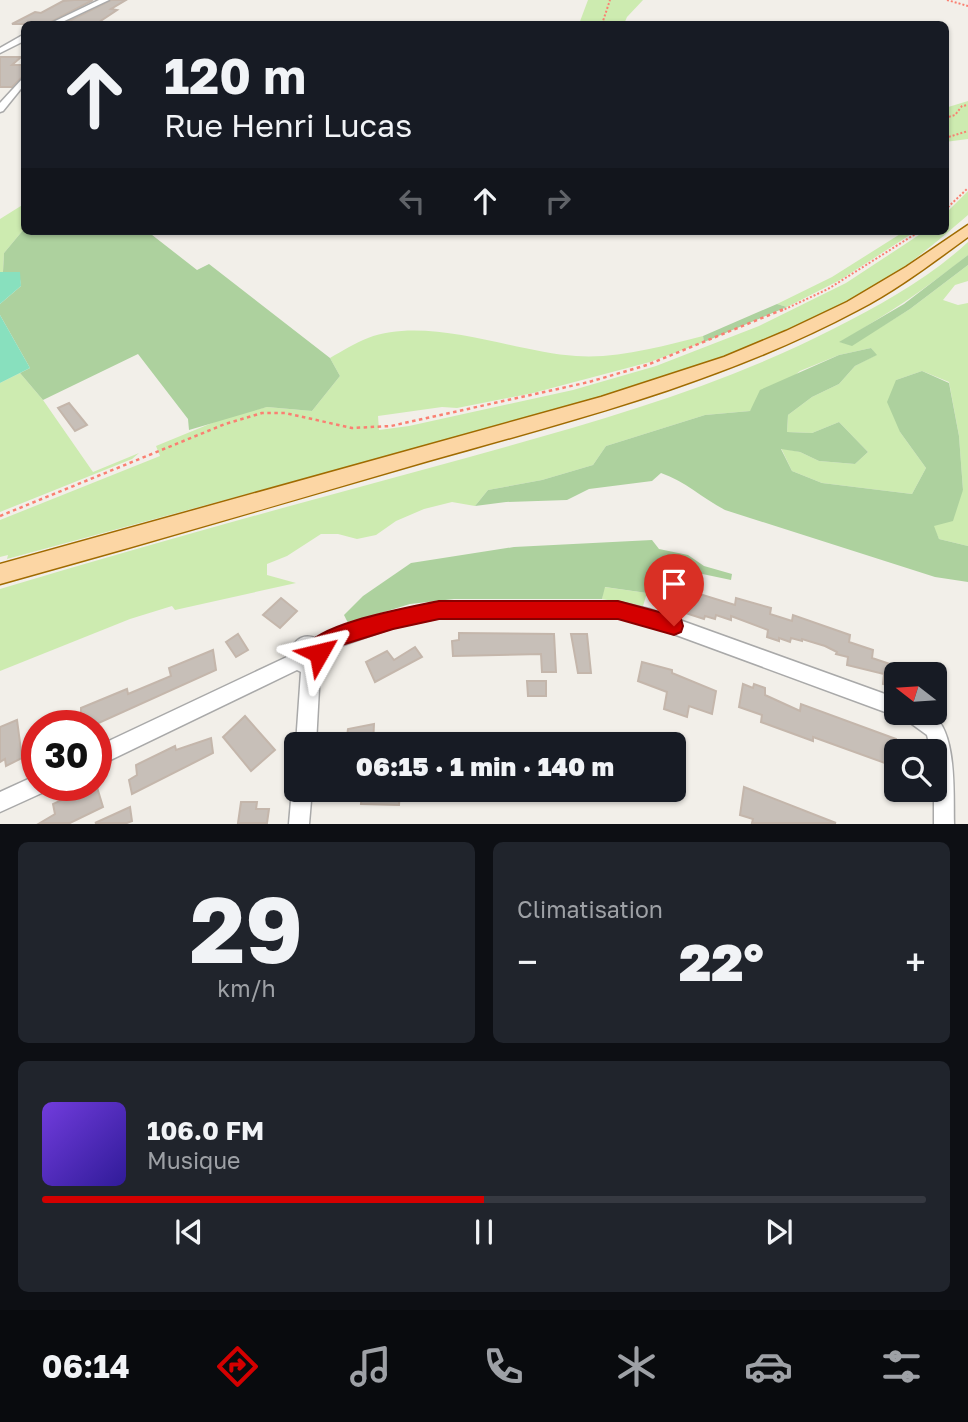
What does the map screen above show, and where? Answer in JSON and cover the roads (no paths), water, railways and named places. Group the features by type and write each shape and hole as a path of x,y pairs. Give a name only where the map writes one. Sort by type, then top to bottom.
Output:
{"main road":[{"path":"0,574 401,463 683,379 827,320 924,265 968,230"}],"street":[{"path":"60,21 105,0"},
{"path":"2,49 21,40"},
{"path":"2,49 21,49"},
{"path":"0,109 21,84"},
{"path":"112,749 309,657 326,641 380,624 439,610 618,610 649,617 884,702"},
{"path":"306,732 309,657"},
{"path":"929,725 934,729 942,751 944,824"},
{"path":"0,802 21,792"},
{"path":"299,824 301,802"}]}
